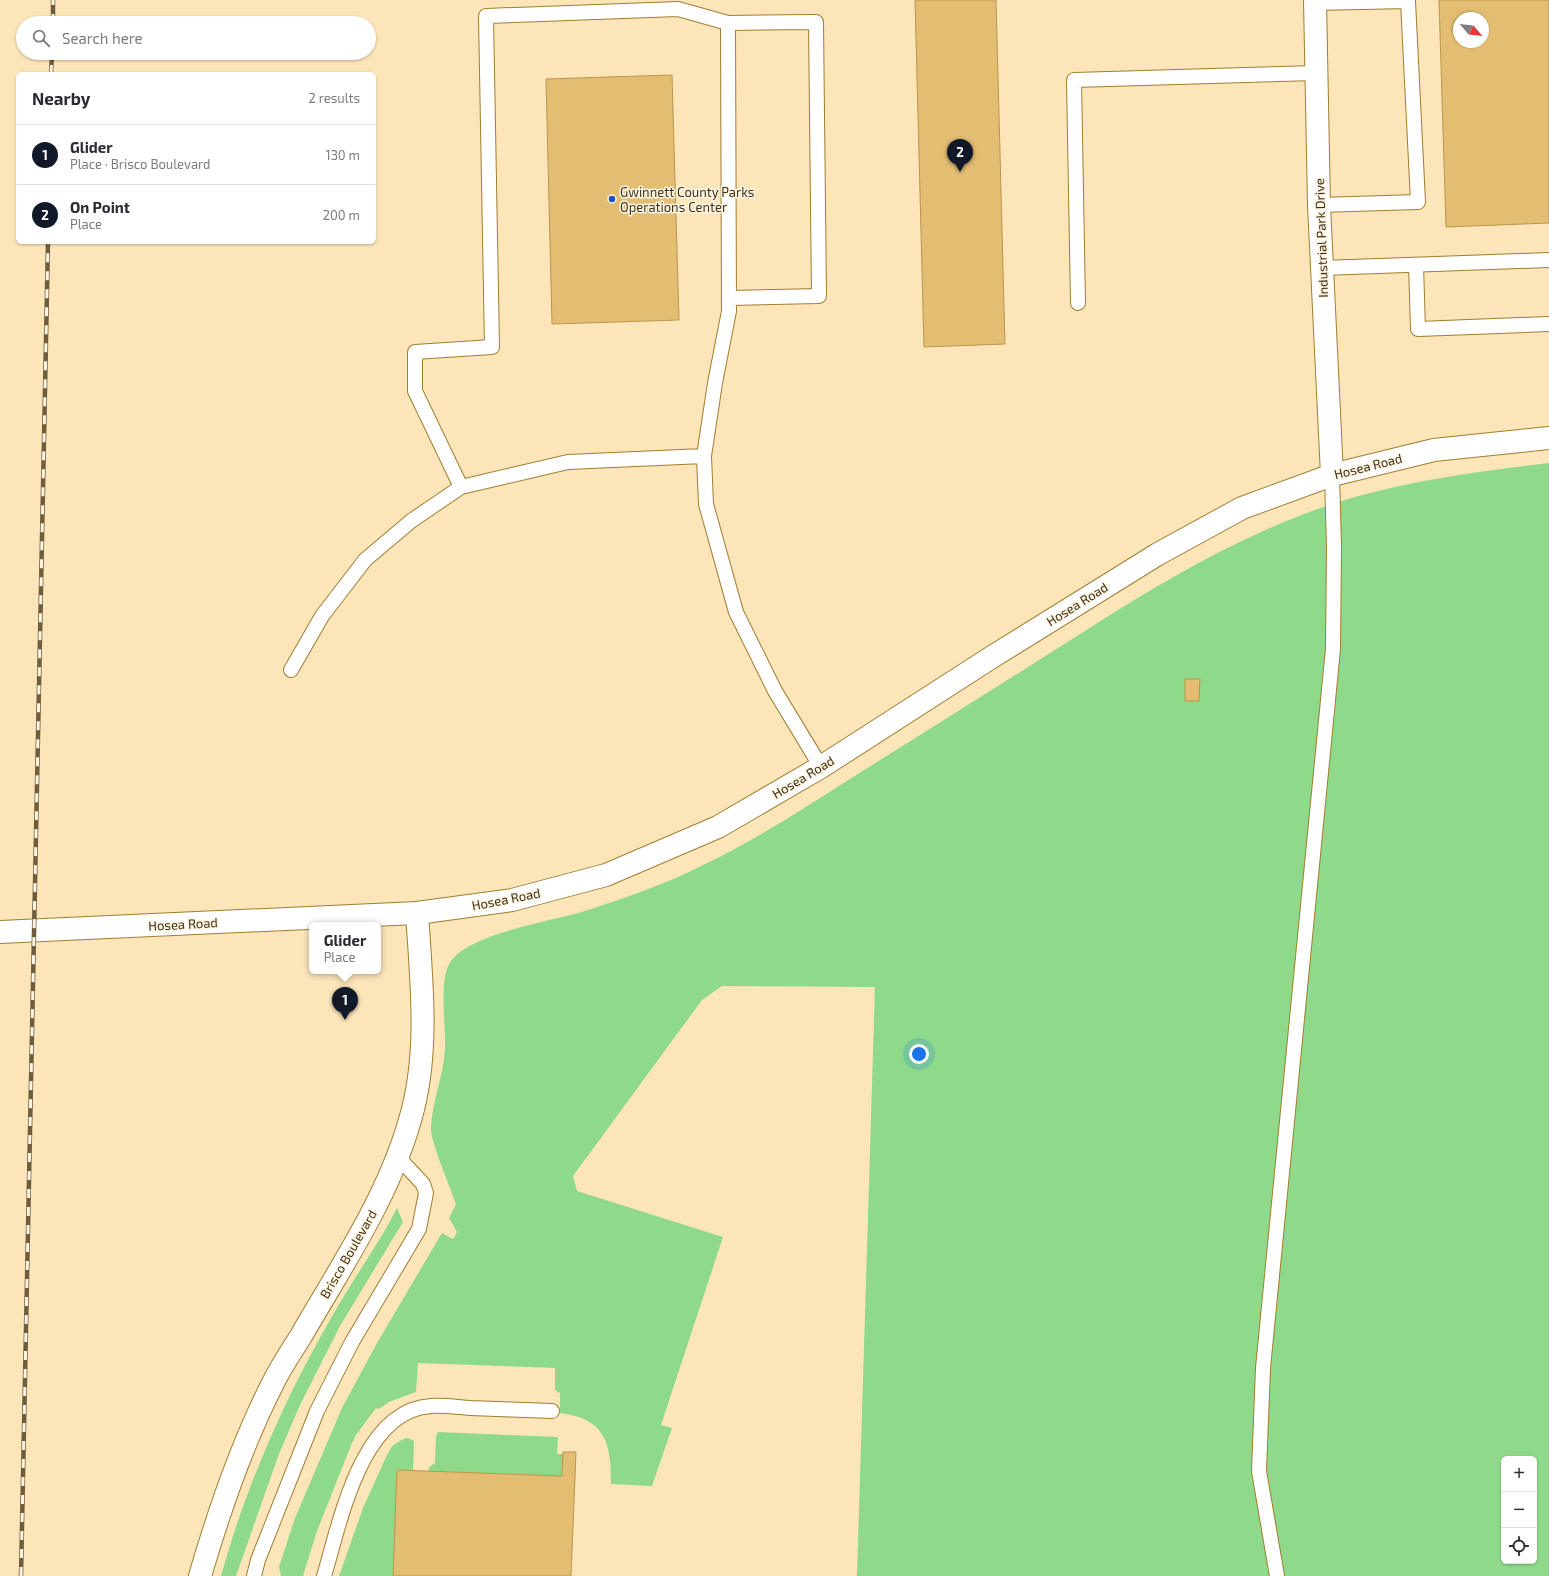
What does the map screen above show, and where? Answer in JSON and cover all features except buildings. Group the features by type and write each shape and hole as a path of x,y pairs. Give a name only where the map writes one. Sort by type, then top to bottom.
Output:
{"street":[{"name":"Industrial Park Drive","path":"1315,2 1319,205 1332,475"},
{"name":"Hosea Road","path":"0,932 418,913 512,900 606,875 718,827 821,767 992,657 1158,554 1242,508 1332,475 1434,450 1549,438"},
{"name":"Brisco Boulevard","path":"200,1576 235,1468 272,1385 366,1224 398,1157 413,1109 420,1075 422,1017 418,913"}],"lane":[{"path":"1315,2 1408,1 1418,202 1319,205"},
{"path":"461,487 415,391 414,352 492,347 486,16 678,9 728,23 816,22 819,296 729,298"},
{"path":"728,23 729,311 715,383 704,456 706,504 736,612 775,692 821,767"},
{"path":"1078,303 1074,80 1317,74"},
{"path":"1322,268 1549,260"},
{"path":"1416,265 1418,329 1549,324"},
{"path":"291,670 322,616 365,560 411,521 461,487 568,462 704,456"},
{"path":"1278,1576 1259,1471 1263,1368 1333,649 1334,546 1332,475"},
{"path":"254,1576 261,1553 317,1411 352,1342 420,1229 426,1193 423,1184 398,1157"},
{"path":"324,1576 356,1477 374,1443 388,1424 404,1413 430,1406 552,1411"}],"green space":[{"path":"1549,463 1549,1576 857,1576 875,987 722,986 702,1000 573,1176 577,1191 723,1237 661,1425 672,1428 652,1486 611,1484 610,1456 603,1435 596,1427 587,1421 575,1416 560,1413 560,1393 555,1390 555,1368 418,1363 416,1392 389,1402 379,1409 376,1408 356,1435 317,1531 303,1576 281,1576 279,1567 295,1518 342,1408 377,1343 442,1233 453,1239 457,1232 449,1218 456,1204 437,1154 431,1128 433,1108 443,1068 445,1048 444,990 447,969 451,961 462,951 477,942 495,935 588,910 633,895 691,871 726,854 806,807 1159,585 1244,540 1304,514 1334,504 1394,487 1456,476"},
{"path":"397,1208 403,1222 340,1326 300,1405 279,1454 236,1576 221,1576 243,1506 270,1438 286,1404 320,1338"},
{"path":"438,1432 558,1437 557,1454 563,1454 562,1476 428,1471 429,1467 435,1463 436,1436"},
{"path":"405,1438 414,1441 413,1471 393,1576 339,1576 363,1508 386,1457 392,1446"}],"railway":[{"path":"53,0 53,16"},
{"path":"51,72 52,60"},
{"path":"21,1576 48,244"}],"place":[{"name":"On Point","path":"960,172"},
{"name":"Gwinnett County Parks Operations Center","path":"612,199"},
{"name":"Glider","path":"345,1020"}]}
